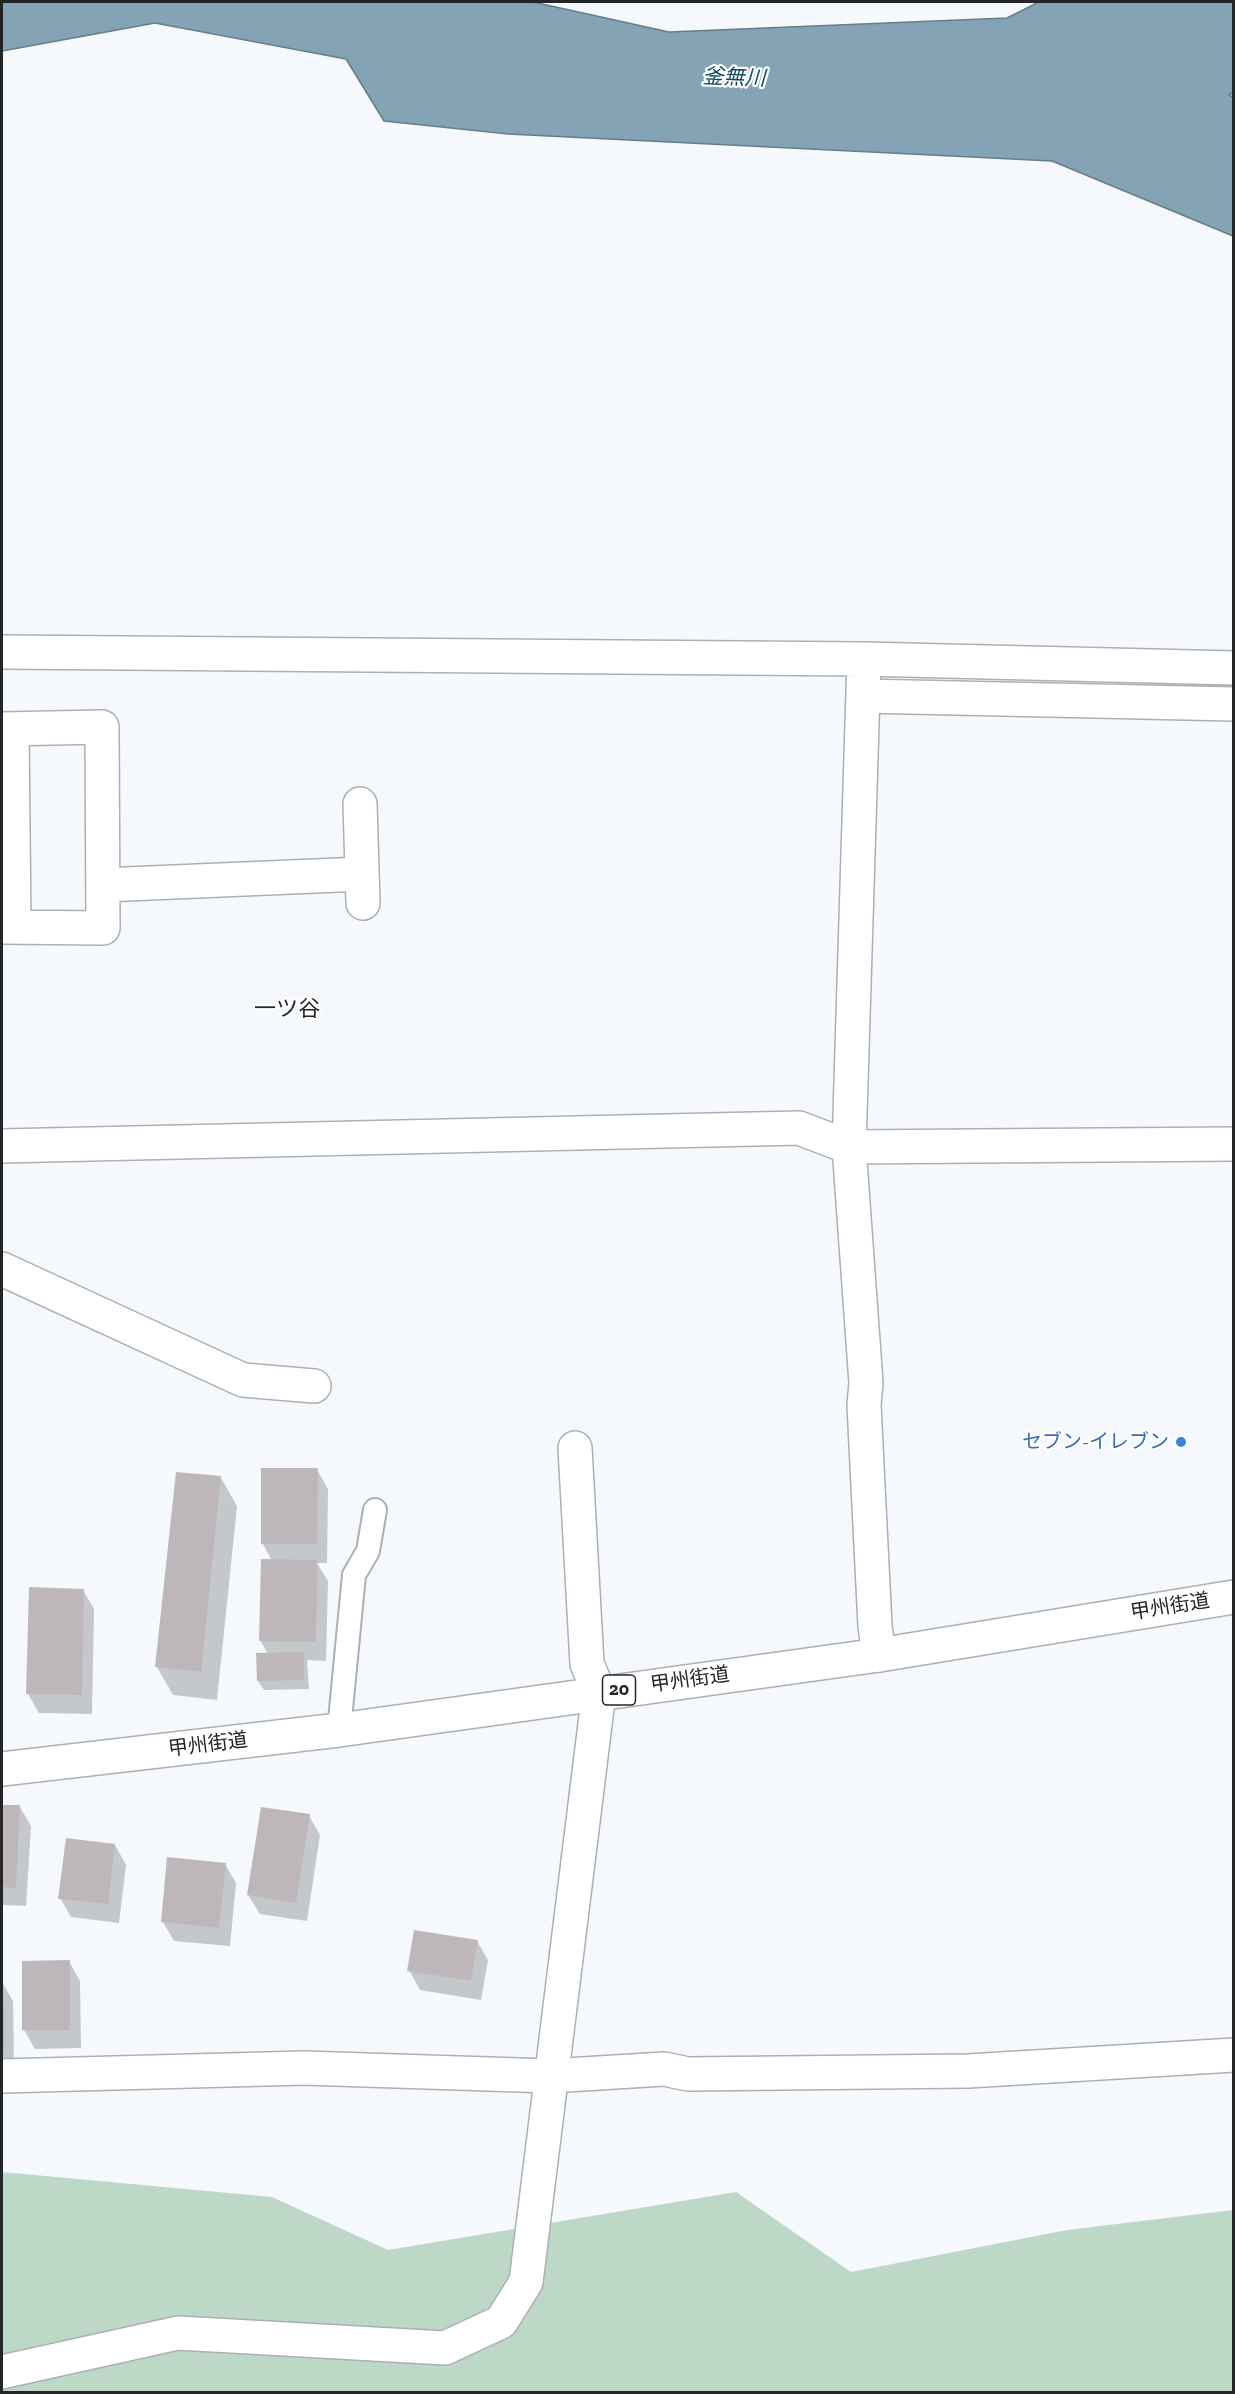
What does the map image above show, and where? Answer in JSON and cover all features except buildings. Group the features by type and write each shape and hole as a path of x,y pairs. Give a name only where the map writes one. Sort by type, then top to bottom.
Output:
{"main road":[{"path":"2,652 864,659 1233,668"},
{"path":"864,659 849,1147 866,1383 864,1405 875,1626 879,1656"},
{"path":"863,696 1233,704"},
{"path":"102,727 103,885 104,928 8,927 7,729 102,727"},
{"path":"103,885 363,889 360,804"},
{"path":"2,1146 799,1128 849,1147 1233,1144"},
{"path":"2,1269 243,1380 314,1386"},
{"path":"2,2372 178,2333 444,2348 501,2322 526,2282 599,1692 587,1664 575,1448"},
{"name":"甲州街道","path":"2,1769 339,1730 599,1692 879,1656 1233,1597"},
{"path":"2,2076 304,2068 550,2076 664,2069 688,2074 968,2071 1233,2055"}],"lane":[{"path":"339,1730 354,1575 368,1551 375,1510"}],"green space":[{"path":"2,2172 272,2197 388,2250 736,2192 851,2272 1067,2230 1233,2210 1233,2392 2,2392"}],"water":[{"name":"釜無川","path":"2,2 533,2 669,32 1007,18 1039,2 1233,2 1234,92 1229,95 1234,98 1233,236 1052,161 508,134 384,121 346,59 155,23 2,51"}],"place":[{"name":"セブン-イレブン","path":"1181,1442"}],"district":[{"name":"一ツ谷","path":"287,1010"}]}
